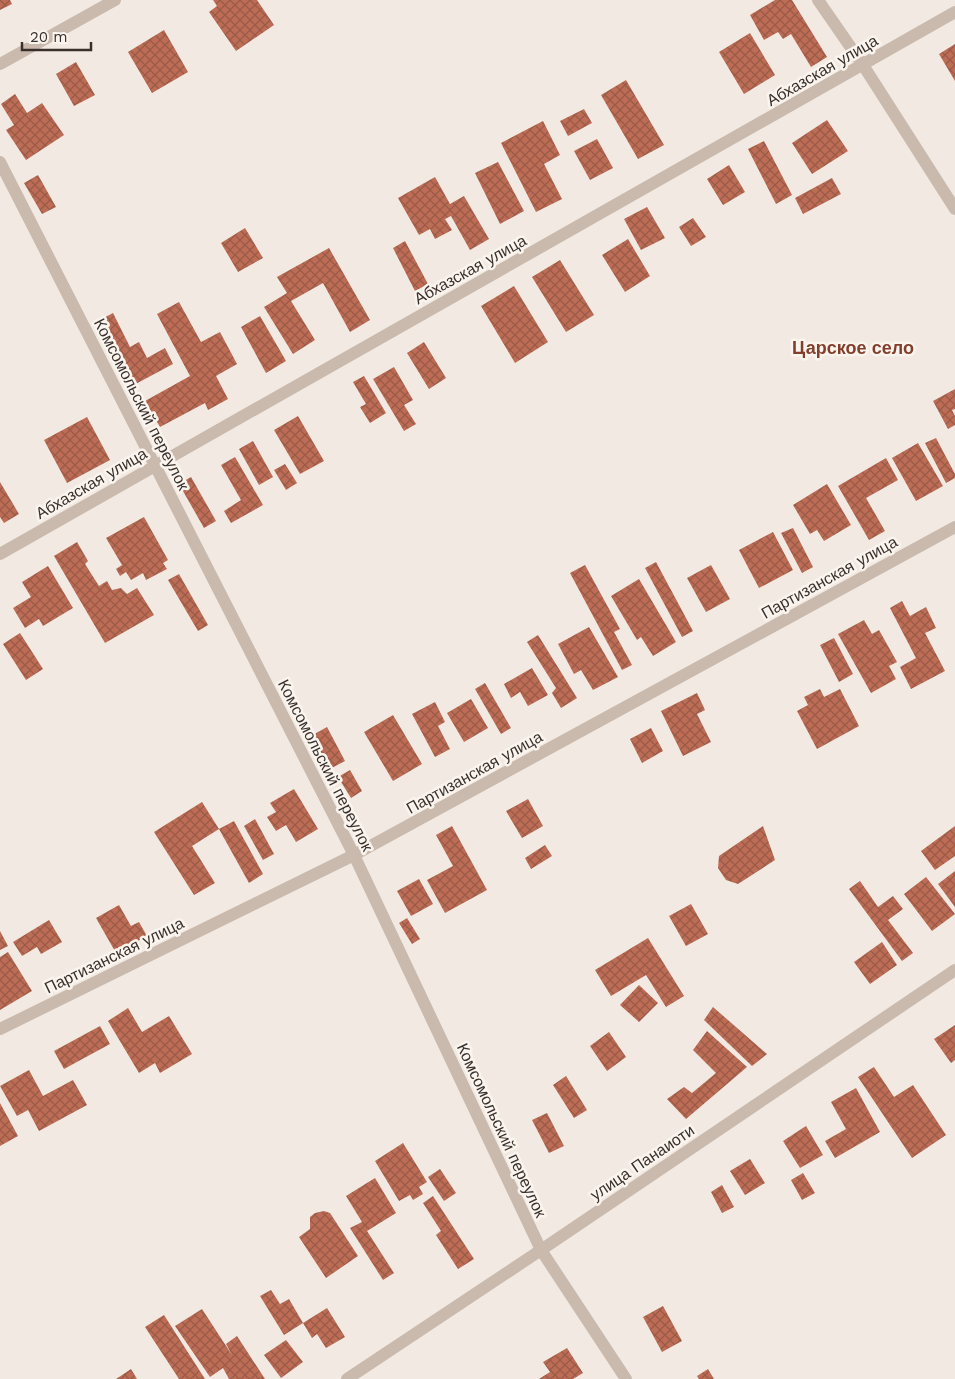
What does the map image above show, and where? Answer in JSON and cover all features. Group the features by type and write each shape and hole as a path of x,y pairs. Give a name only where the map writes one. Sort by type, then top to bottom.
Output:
{"street":[{"path":"0,64 115,0"},
{"path":"818,0 863,65 955,209"},
{"name":"Абхазская улица","path":"0,554 955,12"},
{"name":"Комсомольский переулок","path":"0,162 354,855 541,1250 626,1379"},
{"name":"Партизанская улица","path":"0,1029 354,855 955,527"},
{"name":"улица Панаиоти","path":"347,1379 955,970"}],"building":[{"path":"0,0 10,0 12,4 0,10"},
{"path":"213,0 257,0 274,25 236,51 209,12 217,6"},
{"path":"775,0 792,0 827,57 811,67 791,34 783,39 778,32 764,40 750,15"},
{"path":"164,30 188,72 152,93 128,52"},
{"path":"750,33 775,75 744,94 719,52"},
{"path":"955,44 955,81 939,54"},
{"path":"76,62 95,95 74,106 56,74"},
{"path":"626,80 664,145 638,159 601,95"},
{"path":"15,94 27,113 42,103 64,135 26,160 6,130 14,125 1,104"},
{"path":"584,109 592,123 568,136 560,121"},
{"path":"827,120 848,151 812,174 792,143"},
{"path":"543,121 560,155 544,164 562,199 536,212 501,143"},
{"path":"597,139 613,168 590,180 574,151"},
{"path":"764,141 792,195 776,204 748,149"},
{"path":"498,162 524,211 500,224 475,173"},
{"path":"729,165 745,192 723,205 707,179"},
{"path":"38,175 56,207 42,214 24,183"},
{"path":"435,177 450,204 464,196 489,239 470,250 451,216 445,219 452,230 435,239 430,229 419,235 398,198"},
{"path":"832,178 841,194 803,214 795,198"},
{"path":"647,207 665,238 641,250 624,219"},
{"path":"693,218 706,237 691,246 679,227"},
{"path":"245,228 263,258 238,272 221,243"},
{"path":"628,239 650,276 625,292 602,255"},
{"path":"405,241 428,284 415,291 393,248"},
{"path":"329,248 370,320 350,332 323,283 291,301 315,340 293,354 264,307 287,293 277,277"},
{"path":"560,260 594,315 566,332 532,277"},
{"path":"514,286 548,342 515,363 481,306"},
{"path":"179,302 201,342 220,332 237,364 216,376 228,399 208,410 205,403 160,427 145,401 190,376 157,314"},
{"path":"113,313 130,347 139,342 147,358 165,348 173,364 130,387 96,322"},
{"path":"260,316 286,361 266,373 241,327"},
{"path":"424,342 446,378 429,389 407,353"},
{"path":"394,367 413,400 404,405 416,424 404,431 373,379"},
{"path":"364,376 386,413 370,423 360,407 366,404 353,382"},
{"path":"955,389 955,409 952,410 955,416 955,425 948,429 933,401"},
{"path":"298,416 324,461 300,474 274,430"},
{"path":"87,417 110,460 67,483 44,440"},
{"path":"936,438 955,474 955,478 946,483 925,443"},
{"path":"253,441 273,477 259,485 239,449"},
{"path":"918,443 943,486 916,501 892,458"},
{"path":"235,457 263,505 231,523 224,511 241,500 221,465"},
{"path":"886,458 898,480 866,498 885,531 869,540 838,486"},
{"path":"285,464 297,483 286,490 274,470"},
{"path":"191,477 216,521 204,528 179,484"},
{"path":"0,482 19,514 4,523 0,517"},
{"path":"827,484 851,525 824,541 817,530 810,534 793,505"},
{"path":"144,517 168,560 163,563 167,569 146,580 143,573 131,580 126,572 120,576 116,569 122,565 106,538"},
{"path":"793,528 813,567 802,573 781,533"},
{"path":"773,532 793,570 759,588 739,550"},
{"path":"77,542 88,561 85,564 99,586 107,581 112,590 121,588 127,594 137,588 154,615 105,643 54,556"},
{"path":"656,562 693,631 682,637 645,568"},
{"path":"585,565 620,629 614,632 632,665 622,670 570,573"},
{"path":"711,565 730,599 706,612 687,578"},
{"path":"48,566 73,608 43,626 39,619 25,628 13,608 31,597 22,582"},
{"path":"179,574 208,625 198,631 168,580"},
{"path":"639,579 676,642 653,656 641,637 637,640 611,596"},
{"path":"902,601 910,616 926,607 936,628 925,633 945,671 911,689 900,667 916,658 890,608"},
{"path":"864,620 872,634 879,630 897,662 889,666 896,679 871,693 838,634"},
{"path":"589,627 618,677 593,690 581,670 574,674 558,644"},
{"path":"20,633 43,669 26,680 3,644"},
{"path":"538,635 577,698 561,708 552,693 556,688 527,642"},
{"path":"834,638 853,674 839,682 820,645"},
{"path":"532,668 548,695 528,706 520,692 511,698 504,684"},
{"path":"485,683 511,728 501,734 475,689"},
{"path":"820,689 824,697 840,689 859,726 817,749 797,711 808,705 804,697"},
{"path":"697,693 705,710 697,714 711,742 683,756 661,711"},
{"path":"471,699 488,728 464,742 447,713"},
{"path":"435,702 445,722 438,726 450,749 435,757 412,714"},
{"path":"393,715 422,764 393,781 364,732"},
{"path":"327,727 345,761 328,770 311,736"},
{"path":"651,728 663,751 642,763 630,739"},
{"path":"350,770 362,791 351,798 338,777"},
{"path":"294,789 318,829 296,842 286,825 276,831 267,817 276,812 270,803"},
{"path":"528,799 543,826 522,838 506,811"},
{"path":"202,802 219,829 192,846 215,883 194,895 154,832"},
{"path":"255,819 274,854 263,860 244,826"},
{"path":"234,821 263,874 249,883 219,829"},
{"path":"452,826 487,890 445,913 427,880 453,866 436,835"},
{"path":"763,826 775,860 738,884 726,880 718,868 719,856"},
{"path":"955,826 955,856 935,870 921,851"},
{"path":"545,845 552,856 531,869 525,858"},
{"path":"955,871 955,907 938,884"},
{"path":"926,877 955,914 932,931 904,894"},
{"path":"419,879 433,904 411,916 397,891"},
{"path":"860,881 878,907 893,896 903,909 888,920 913,953 902,961 849,889"},
{"path":"691,904 708,934 686,946 669,916"},
{"path":"119,905 131,926 139,922 147,936 116,953 96,918"},
{"path":"407,918 420,939 412,944 399,923"},
{"path":"49,920 62,942 41,954 37,947 22,956 13,942"},
{"path":"0,931 8,946 0,950"},
{"path":"648,938 684,996 666,1007 646,975 611,996 595,970"},
{"path":"882,942 897,965 870,984 854,962"},
{"path":"8,952 32,991 0,1010 0,957"},
{"path":"639,985 658,1003 639,1022 620,1005"},
{"path":"713,1007 767,1054 752,1066 704,1020"},
{"path":"128,1008 142,1032 169,1016 192,1054 160,1073 155,1063 139,1073 108,1021"},
{"path":"955,1025 955,1060 951,1063 934,1039"},
{"path":"100,1026 110,1044 64,1069 54,1051"},
{"path":"707,1031 747,1067 686,1119 667,1099 684,1087 692,1093 716,1073 693,1050"},
{"path":"609,1032 626,1057 607,1071 590,1046"},
{"path":"874,1067 894,1097 913,1085 946,1135 912,1158 858,1077"},
{"path":"29,1070 43,1096 73,1080 87,1105 39,1131 28,1110 17,1116 0,1086"},
{"path":"566,1076 587,1110 574,1118 553,1085"},
{"path":"856,1088 880,1132 835,1158 825,1141 846,1129 831,1102"},
{"path":"0,1103 18,1136 0,1146"},
{"path":"547,1113 564,1146 549,1153 532,1120"},
{"path":"806,1126 823,1155 800,1168 783,1141"},
{"path":"403,1143 427,1182 419,1187 423,1194 413,1200 410,1195 399,1201 375,1161"},
{"path":"750,1159 765,1183 745,1195 730,1171"},
{"path":"440,1169 456,1193 444,1201 428,1177"},
{"path":"803,1173 815,1193 802,1200 791,1180"},
{"path":"375,1178 396,1213 367,1231 394,1273 383,1280 350,1228 362,1222 346,1196"},
{"path":"722,1185 734,1207 722,1213 711,1192"},
{"path":"433,1196 474,1259 458,1269 436,1235 441,1231 423,1203"},
{"path":"324,1211 330,1213 358,1256 326,1278 299,1237 310,1229 310,1217 315,1213"},
{"path":"271,1290 280,1304 289,1299 303,1323 284,1335 260,1296"},
{"path":"663,1306 682,1341 662,1352 643,1317"},
{"path":"327,1308 345,1337 326,1348 317,1334 312,1338 303,1323"},
{"path":"202,1309 232,1355 226,1344 237,1336 265,1379 229,1379 223,1368 210,1377 175,1326"},
{"path":"164,1315 205,1379 179,1379 145,1327"},
{"path":"286,1340 303,1362 281,1378 264,1355"},
{"path":"567,1348 583,1373 573,1379 539,1379 550,1372 543,1362"},
{"path":"131,1369 137,1379 116,1379"},
{"path":"708,1369 714,1379 699,1379 697,1376"}],"district":[{"name":"Царское село","path":"853,348"}]}
